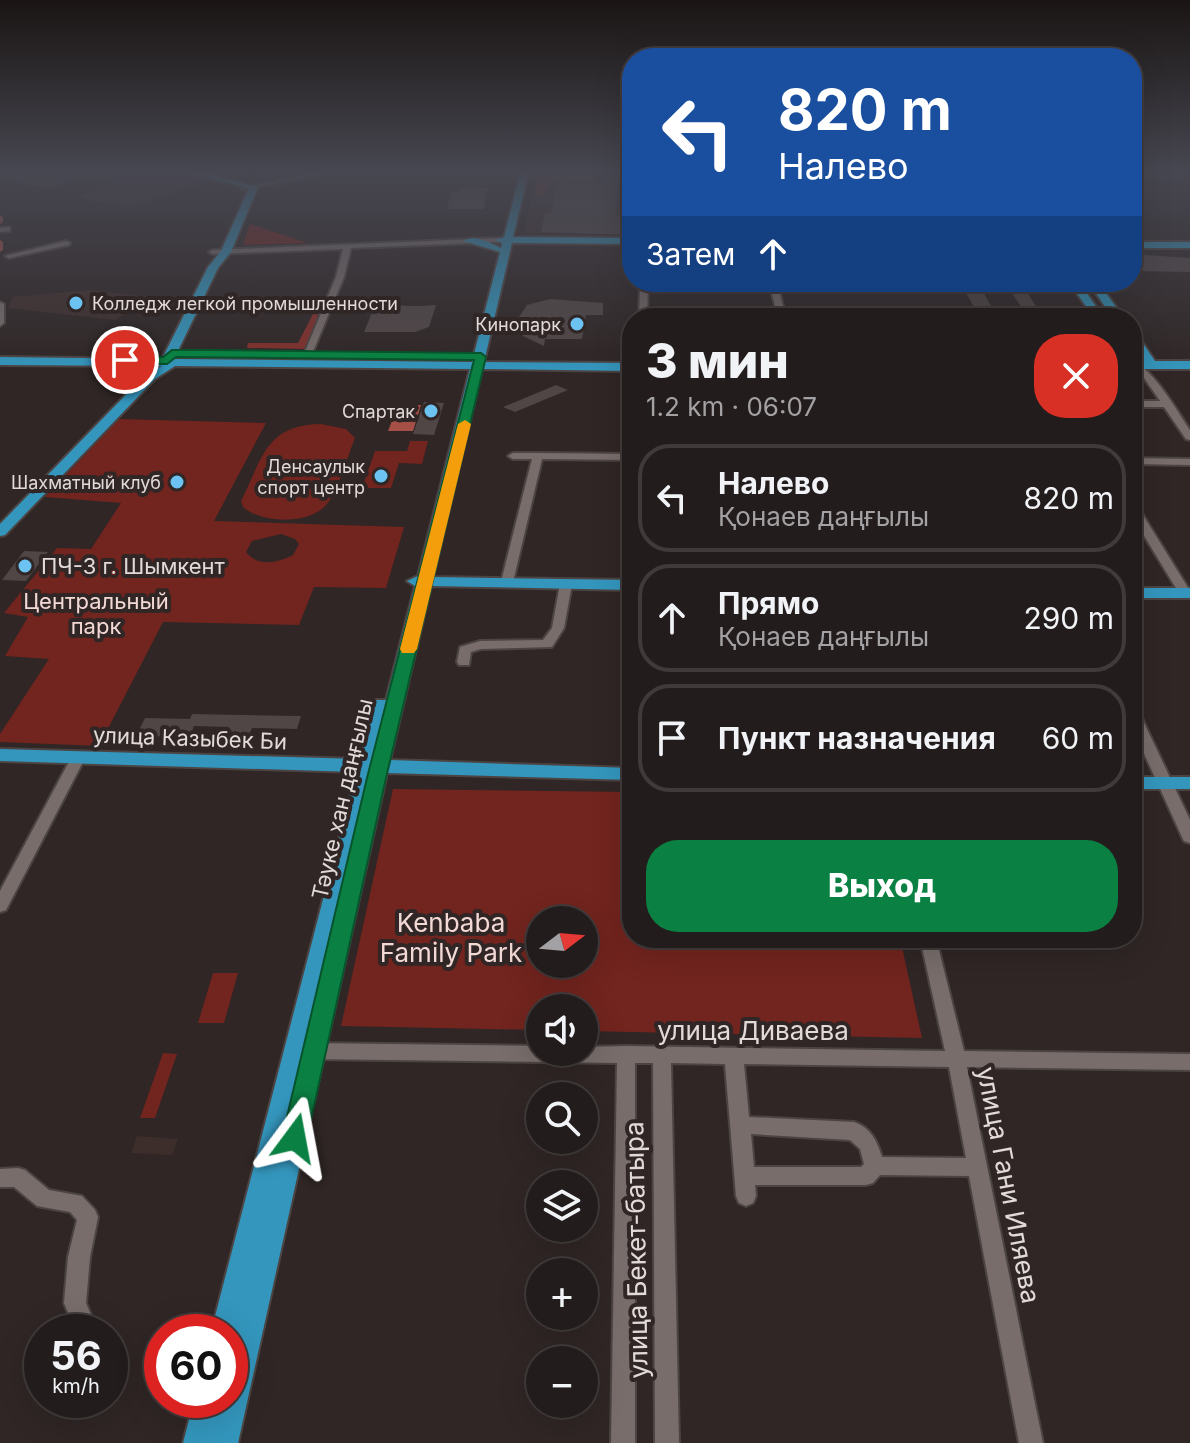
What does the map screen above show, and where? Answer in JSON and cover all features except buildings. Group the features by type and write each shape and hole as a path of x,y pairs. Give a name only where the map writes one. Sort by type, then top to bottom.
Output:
{"main road":[{"path":"0,532 151,376 169,367 170,357 226,237"},
{"path":"219,254 226,237"},
{"name":"Тәуке хан даңғылы","path":"223,1443 305,1051 372,768 475,365 503,237"},
{"name":"Тәуке хан даңғылы","path":"502,243 504,237"},
{"path":"468,241 622,241"},
{"path":"1142,245 1190,245"},
{"path":"180,338 208,358"},
{"path":"0,352 475,365 622,358"},
{"path":"0,363 26,354 107,353 170,357"},
{"path":"151,376 208,358 308,354 475,365 485,370 501,367 622,367"},
{"path":"1142,364 1190,357"},
{"path":"1142,364 1190,365"},
{"path":"420,581 622,585"},
{"path":"1142,593 1187,593"},
{"name":"улица Казыбек Би","path":"0,755 622,774"},
{"path":"1142,783 1190,783"},
{"name":"Тәуке хан даңғылы","path":"230,1314 305,1051"},
{"path":"198,1443 204,1418"}],"street":[{"path":"219,254 468,241"},
{"path":"9,256 66,243"},
{"path":"308,354 340,277 348,246"},
{"path":"0,304 0,323"},
{"path":"1142,368 1190,437"},
{"path":"1142,404 1167,404"},
{"path":"507,582 534,450 622,451"},
{"path":"513,456 622,457"},
{"path":"1142,461 1190,462"},
{"path":"1142,523 1187,593"},
{"path":"464,662 465,650 480,645 547,644 558,628 566,584"},
{"path":"1142,734 1190,837"},
{"path":"0,906 78,758"},
{"name":"улица Гани Иляева","path":"930,948 956,1057 1031,1443"},
{"name":"улица Диваева","path":"305,1051 1190,1062"},
{"name":"улица Бекет-батыра","path":"623,1443 626,1054"},
{"name":"улица Бекет-батыра","path":"662,1055 667,1443"},
{"path":"734,1055 745,1186 866,1176 875,1166 868,1144 854,1131 740,1125"},
{"path":"875,1166 977,1167"},
{"path":"0,1178 18,1177 44,1199 75,1203 88,1217 79,1257 75,1303 80,1314"}],"shaded area":[{"name":"Колледж легкой промышленности","path":"89,290 150,297 115,320 8,308 13,297"},
{"path":"313,314 323,315 307,349 247,348 248,343 298,343"},
{"path":"398,405 421,405 413,431 388,431"},
{"path":"137,1136 178,1139 172,1155 131,1153"}],"green space":[{"path":"246,237 291,237 308,243 243,245"},
{"path":"190,356 456,360 455,363 188,359"},
{"name":"Центральный парк","path":"119,419 266,423 214,521 404,527 386,588 314,587 299,625 163,622 99,746 0,742 0,734 49,659 5,656 28,617 4,613 57,548 91,549 121,503 45,497","holes":["281,534 295,539 299,544 293,555 281,560 262,562 246,552 252,541"]},
{"path":"321,424 346,429 355,438 339,482 327,504 309,516 286,520 262,517 243,507 241,501 261,458 277,437 288,430"},
{"name":"Денсаулык спорт центр","path":"410,441 428,441 422,464 399,463 391,488 362,488 375,451 407,451"},
{"name":"Kenbaba Family Park","path":"393,789 622,792 622,948 902,948 922,1038 598,1031 598,994 526,994 526,1030 341,1026"},
{"path":"213,973 238,973 224,1023 198,1023"},
{"path":"163,1053 177,1054 155,1118 140,1118"}],"waterway":[{"path":"0,242 0,250"}],"slow traffic":[{"path":"408,649 465,424"}],"place":[{"name":"Колледж легкой промышленности","path":"76,303"},
{"name":"Кинопарк","path":"577,324"},
{"name":"Спартак","path":"431,411"},
{"name":"Денсаулык спорт центр","path":"381,476"},
{"name":"Шахматный клуб","path":"177,482"},
{"name":"ПЧ-3 г. Шымкент","path":"25,566"}],"route":[{"path":"125,360 167,361 172,354 211,353 481,357 376,778 295,1138"}]}
